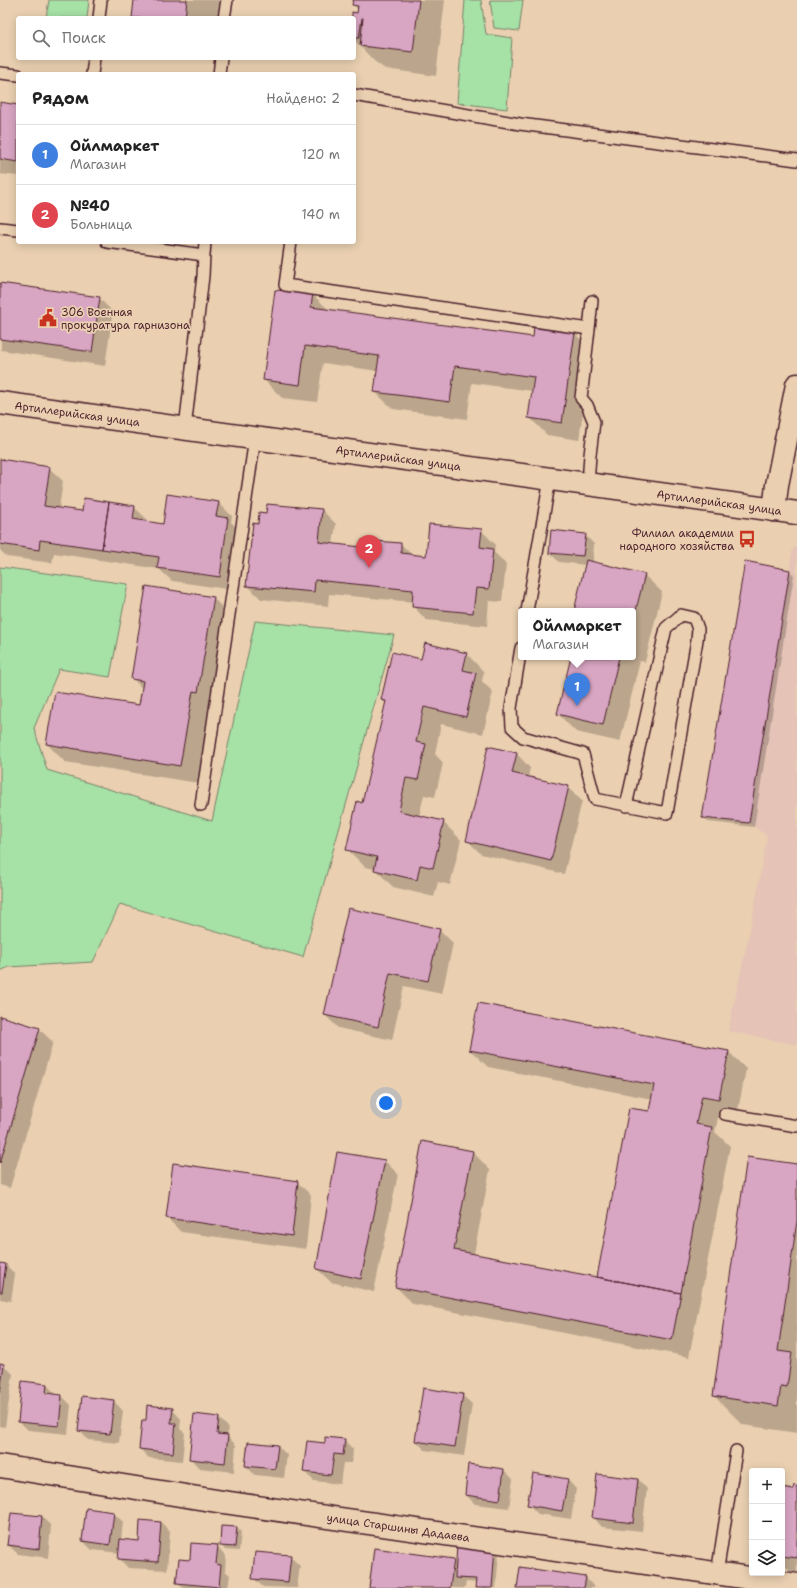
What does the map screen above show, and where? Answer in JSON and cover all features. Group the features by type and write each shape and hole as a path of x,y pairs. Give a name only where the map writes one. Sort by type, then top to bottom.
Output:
{"street":[{"path":"774,510 777,485 797,385"},
{"name":"Артиллерийская улица","path":"0,403 797,513"},
{"name":"улица Старшины Дадаева","path":"0,1466 223,1502 797,1585"}],"lane":[{"path":"98,16 101,0"},
{"path":"224,16 227,0"},
{"path":"92,72 94,60"},
{"path":"219,72 221,60"},
{"path":"0,73 16,75"},
{"path":"356,95 520,124 797,160"},
{"path":"0,228 16,230"},
{"path":"122,244 204,255"},
{"path":"185,428 203,276 205,244"},
{"path":"291,244 285,285 589,329"},
{"path":"588,484 594,422 587,405 580,398 592,301"},
{"path":"201,805 255,438"},
{"path":"528,608 550,479"},
{"path":"519,660 511,708 512,727 523,737 583,754 595,799 626,806 667,813 697,640 698,629 694,618 681,615 666,628 626,806"},
{"path":"725,1114 797,1126"},
{"path":"717,1574 736,1451"}],"shaded area":[{"path":"793,547 797,548 797,1045 728,1031 752,920 767,836 749,823"}],"green space":[{"path":"49,0 89,0 87,16 46,16"},
{"path":"465,0 481,0 486,34 512,38 507,109 457,103"},
{"path":"490,0 523,0 519,31 494,28"},
{"path":"0,567 128,584 110,677 59,669 34,728 47,770 212,821 255,621 394,635 303,957 120,904 93,962 9,967 0,971"}],"building":[{"path":"134,0 187,0 185,16 132,16"},
{"path":"353,0 419,0 413,52 360,46 363,18 359,38 356,38 356,16 352,16 352,12 357,13 358,6 352,5"},
{"path":"0,102 16,105 16,162 0,159"},
{"name":"306 Военная прокуратура гарнизона","path":"0,283 100,297 92,352 0,339"},
{"path":"275,290 313,293 311,307 533,337 534,326 575,332 562,423 528,418 534,377 455,366 450,402 374,392 379,356 305,346 300,385 263,380"},
{"path":"0,459 50,467 44,506 82,511 84,498 109,502 102,549 40,540 39,550 0,544"},
{"path":"167,494 219,502 216,516 228,518 220,577 157,568 159,557 102,549 109,502 135,506 133,519 163,524"},
{"path":"267,504 322,509 319,542 361,547 362,540 401,543 401,553 426,556 429,524 482,529 480,547 493,549 489,589 476,588 473,613 412,607 413,590 315,580 314,592 246,586 253,523 258,524 259,512 266,513"},
{"path":"551,530 586,534 583,556 549,553"},
{"path":"586,560 645,574 636,610 636,608 575,608"},
{"path":"745,561 790,570 749,823 702,818"},
{"path":"146,586 214,597 198,692 193,691 180,766 46,744 55,692 139,705 143,681 131,679"},
{"path":"425,643 467,653 463,670 476,673 466,717 424,707 416,742 426,744 418,780 406,778 399,811 444,821 433,868 420,865 417,880 374,870 377,857 346,850 357,801 362,803 386,701 381,700 392,652 421,659"},
{"path":"570,660 618,660 603,725 557,714"},
{"path":"488,746 517,753 512,773 569,786 551,861 466,841"},
{"path":"348,908 440,929 428,981 390,973 378,1027 324,1015"},
{"path":"478,1003 729,1051 719,1099 702,1096 696,1124 712,1127 681,1293 597,1277 629,1108 649,1111 654,1085 469,1050"},
{"path":"0,1016 40,1028 0,1163"},
{"path":"422,1141 473,1151 454,1250 681,1293 672,1340 395,1287"},
{"path":"337,1152 385,1160 361,1279 316,1269"},
{"path":"747,1157 797,1164 797,1221 778,1351 792,1353 787,1387 781,1386 778,1406 713,1396"},
{"path":"173,1163 298,1181 292,1236 166,1218"},
{"path":"0,1263 6,1264 2,1292 0,1292"},
{"path":"0,1363 4,1364 0,1393"},
{"path":"22,1381 47,1384 46,1393 62,1395 59,1426 18,1422"},
{"path":"423,1388 463,1394 455,1447 415,1441"},
{"path":"82,1396 114,1400 110,1434 78,1431"},
{"path":"147,1405 173,1408 171,1423 176,1423 173,1453 139,1449 142,1420 146,1420"},
{"path":"194,1414 219,1417 217,1434 228,1435 225,1463 189,1459"},
{"path":"325,1437 345,1439 343,1455 334,1454 331,1475 303,1472 307,1441 325,1443"},
{"path":"248,1442 278,1445 275,1469 245,1466"},
{"path":"468,1464 504,1469 500,1500 465,1495"},
{"path":"533,1473 568,1479 562,1511 527,1505"},
{"path":"597,1474 638,1479 633,1523 592,1518"},
{"path":"794,1485 797,1486 797,1558 785,1556 785,1489 793,1490"},
{"path":"86,1508 114,1512 110,1545 82,1541"},
{"path":"11,1513 42,1516 39,1549 7,1545"},
{"path":"140,1520 161,1522 158,1562 118,1559 120,1539 139,1541"},
{"path":"221,1526 237,1527 235,1547 220,1546"},
{"path":"191,1543 218,1545 216,1564 221,1565 219,1587 176,1583 179,1559 190,1560"},
{"path":"457,1544 495,1546 492,1588 475,1588 476,1579 455,1578"},
{"path":"374,1548 454,1559 450,1588 369,1588"},
{"path":"255,1552 291,1555 288,1582 252,1579"},
{"path":"520,1567 586,1577 584,1588 517,1588"}],"place":[{"name":"306 Военная прокуратура гарнизона","path":"48,318"},
{"name":"Филиал академии народного хозяйства","path":"747,539"},
{"name":"№40","path":"369,568"},
{"name":"Ойлмаркет","path":"577,706"}]}
